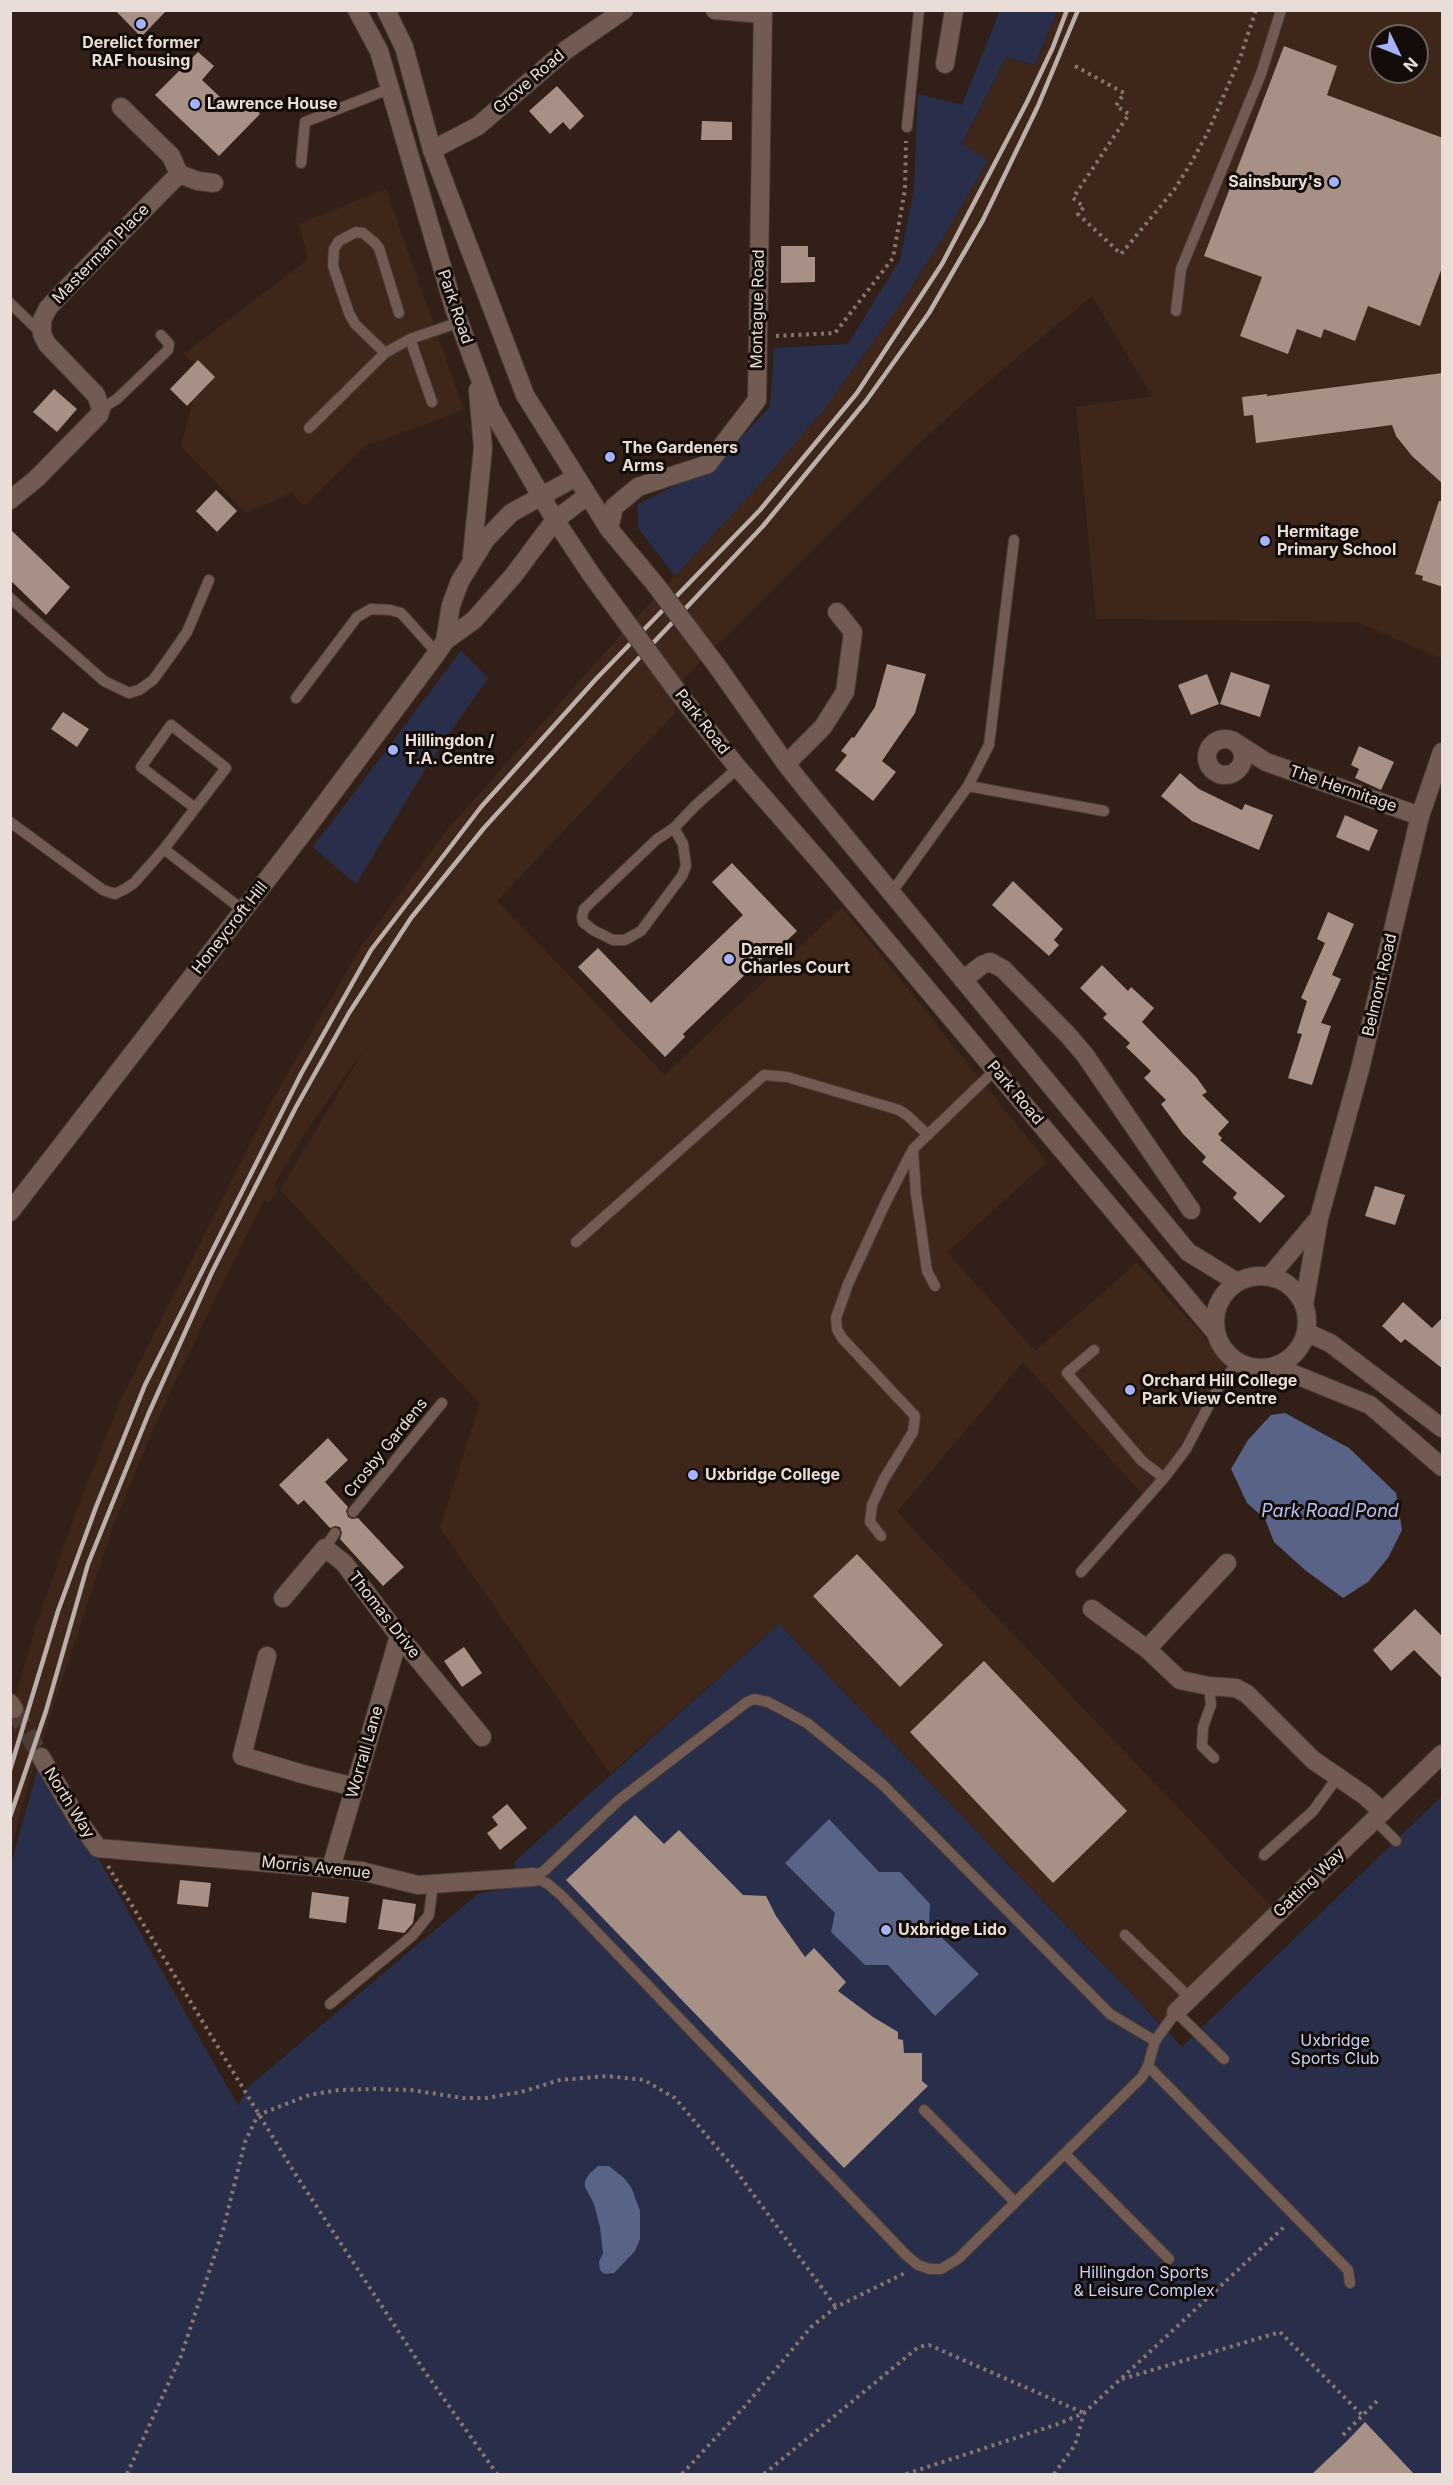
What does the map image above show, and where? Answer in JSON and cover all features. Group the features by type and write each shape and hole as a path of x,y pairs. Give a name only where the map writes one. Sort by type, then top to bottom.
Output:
{"street":[{"name":"Park Road","path":"357,10 379,51 460,322 491,409 555,520 593,577 683,699 738,768 1216,1333"},
{"name":"Park Road","path":"386,10 404,47 432,150 525,395 609,529 655,584 717,666 786,764 1188,1252 1237,1282"},
{"name":"Grove Road","path":"432,150 478,126 566,50 624,10"},
{"path":"715,10 763,12"},
{"path":"945,64 954,10"},
{"name":"Montague Road","path":"609,529 614,507 638,487 708,464 757,400 763,12"},
{"path":"121,107 171,156 179,174 198,182 214,183"},
{"name":"Masterman Place","path":"42,334 42,320 48,308 179,174"},
{"path":"10,500 44,471 99,415 101,409 96,395 46,344 42,334"},
{"path":"471,564 483,448 476,369"},
{"name":"Honeycroft Hill","path":"441,647 451,605 460,581 486,538 511,513 576,477"},
{"name":"Honeycroft Hill","path":"10,1212 244,911 441,647 474,620 513,576 555,520 587,496"},
{"path":"786,764 823,727 845,692 853,632 837,612"},
{"path":"1232,773 1237,770 1242,761 1242,752 1238,744 1230,739 1221,739 1213,743 1207,753 1208,764 1213,771 1221,775 1232,773 1266,762"},
{"name":"The Hermitage","path":"1238,744 1266,762 1420,816"},
{"name":"Belmont Road","path":"1304,1305 1319,1218 1360,1069 1420,816 1443,752"},
{"path":"963,980 982,965 990,962 1003,969 1085,1055 1191,1209"},
{"path":"1270,1276 1319,1218"},
{"path":"1257,1275 1270,1276 1290,1285 1304,1305 1307,1319 1306,1332 1300,1346 1293,1354 1274,1366 1255,1368 1238,1362 1226,1353 1216,1333 1215,1316 1218,1303 1225,1292 1237,1282 1257,1275"},
{"path":"1306,1332 1330,1343 1443,1428"},
{"path":"1274,1366 1370,1405 1443,1467"},
{"name":"Thomas Drive","path":"283,1599 330,1541 399,1636 482,1737"},
{"path":"1147,1648 1227,1563"},
{"path":"1092,1609 1147,1648 1180,1680 1209,1686 1236,1688 1247,1694 1313,1760 1364,1795 1379,1816"},
{"name":"Worrall Lane","path":"331,1868 399,1636"},
{"path":"267,1656 242,1756 355,1787"},
{"name":"Gatting Way","path":"1176,2012 1443,1754"},
{"name":"North Way","path":"41,1758 78,1820 98,1848"},
{"name":"Morris Avenue","path":"98,1848 361,1871 418,1885 534,1877"}],"lane":[{"path":"906,128 919,10"},
{"path":"1176,311 1181,269 1261,74 1281,10"},
{"path":"301,163 305,122 390,89"},
{"path":"385,353 355,324 349,313 333,266 334,249 339,241 347,236 363,232 375,243 379,249 399,313"},
{"path":"10,303 42,334"},
{"path":"309,428 385,353 410,339 460,322"},
{"path":"101,409 117,399 168,350 169,345 161,335"},
{"path":"410,339 432,402"},
{"path":"892,892 968,786 989,745 1014,540"},
{"path":"10,598 104,681 129,693 139,690 153,680 169,658 187,632 209,580"},
{"path":"296,698 357,617 371,609 401,613 441,647"},
{"path":"10,822 103,890 115,894 134,883 164,849 226,768 171,725 141,767 195,808"},
{"path":"674,828 683,844 686,866 682,876 641,931 625,940 613,940 593,930 584,922 582,916 584,909 656,840 674,828 738,768"},
{"path":"968,786 1104,811"},
{"path":"164,849 244,911"},
{"path":"881,1536 870,1522 872,1505 884,1479 913,1432 915,1416 842,1338 837,1329 836,1318 848,1284 913,1149 995,1070"},
{"path":"576,1242 764,1075 787,1077 899,1110 928,1135"},
{"path":"913,1149 916,1194 927,1271 934,1286"},
{"path":"1094,1350 1067,1373 1142,1461 1164,1478"},
{"path":"1081,1572 1164,1478 1186,1449 1218,1386 1238,1362"},
{"name":"Crosby Gardens","path":"353,1512 442,1404"},
{"path":"1209,1686 1211,1705 1203,1727 1202,1746 1214,1758"},
{"path":"534,1877 545,1870 619,1800 747,1702 754,1699 768,1702 807,1723 882,1784 1110,2014 1155,2041"},
{"path":"1264,1855 1313,1811 1337,1778"},
{"path":"1379,1816 1396,1841"},
{"path":"534,1877 549,1884 562,1896 918,2265 937,2270 952,2263 1065,2154 1142,2077 1148,2066 1155,2041 1176,2012 1224,2059"},
{"path":"330,2004 412,1936 429,1915 433,1883"},
{"path":"1125,1935 1189,1997"},
{"path":"1148,2066 1348,2270 1350,2283"},
{"path":"924,2110 1015,2202"},
{"path":"1065,2154 1169,2259"}],"path":[{"path":"1076,66 1124,93 1116,106 1129,114 1073,198 1084,207 1078,214 1121,254 1174,190 1191,163 1208,132 1236,67 1256,10"},
{"path":"758,336 834,333 893,258 905,189 906,128"},
{"path":"98,1848 117,1884 258,2115 425,2372 497,2475"},
{"path":"127,2475 181,2356 223,2230 245,2142 258,2115 309,2095 339,2090 411,2090 463,2098 486,2098 521,2092 560,2080 607,2076 644,2080 675,2098 734,2168 836,2307"},
{"path":"906,2475 1058,2424 1084,2413 1295,2217"},
{"path":"682,2475 746,2405 811,2327 836,2307 918,2265"},
{"path":"1120,2379 1280,2332 1362,2415"},
{"path":"765,2475 916,2349 923,2346 929,2345 1084,2413"},
{"path":"1343,2435 1380,2398"},
{"path":"1054,2475 1075,2445 1084,2413"}],"shaded area":[{"path":"1057,11 1442,11 1442,659 1357,622 1096,619 1076,407 1152,396 1092,296 985,384 914,448 667,695 677,711 497,901 665,1075 842,907 1047,1162 947,1252 1035,1351 1137,1263 1227,1362 1178,1450 1145,1497 1023,1362 897,1512 1276,1911 1161,2024 779,1624 610,1774 440,1528 480,1403 280,1190 367,1045 307,1130 273,1187 277,1191 270,1202 264,1200 156,1423 113,1526 31,1774 11,1849 11,1712 37,1622 77,1509 120,1402 269,1106 362,945 448,829 616,640 761,483 822,412 899,306 946,233 988,160 962,145 1006,57 1035,65"},
{"path":"386,189 464,410 365,446 305,505 291,493 246,513 181,446 193,400 212,380 184,354 308,259 299,224"}],"green space":[{"path":"1000,11 1057,11 1035,65 1006,57 962,144 988,160 946,233 899,306 822,412 761,483 675,576 638,528 638,504 713,467 770,407 774,348 848,344 900,260 914,190 918,94 962,105"},
{"path":"461,651 488,678 429,763 356,884 313,847"},
{"path":"779,1624 1182,2047 1442,1796 1442,2474 11,2474 10,1868 41,1757 238,2106 248,2087 478,1894 517,1886 514,1862"}],"water":[{"name":"Park Road Pond","path":"1285,1413 1349,1448 1396,1493 1402,1530 1388,1558 1368,1582 1343,1598 1305,1570 1274,1542 1265,1519 1247,1503 1231,1469 1248,1440 1271,1415"},
{"path":"829,1819 879,1872 900,1872 930,1904 929,1925 979,1974 935,2016 888,1965 865,1965 831,1932 835,1913 785,1863"},
{"path":"598,2166 609,2166 625,2179 632,2189 640,2211 640,2239 635,2251 614,2273 604,2274 600,2270 599,2262 603,2253 600,2227 594,2204 585,2187 589,2174"}],"building":[{"name":"Derelict former RAF housing","path":"115,10 167,10 141,37"},
{"path":"1284,46 1337,66 1327,95 1443,138 1443,265 1420,326 1368,306 1355,341 1324,329 1321,338 1297,329 1288,354 1240,336 1262,277 1204,256"},
{"name":"Lawrence House","path":"198,52 214,66 202,80 234,110 247,97 260,114 219,156 155,95"},
{"path":"557,86 584,116 570,130 563,122 550,134 529,111"},
{"path":"702,121 732,122 732,140 701,140"},
{"path":"781,246 808,246 808,257 815,257 815,282 781,283"},
{"path":"198,360 215,377 187,406 170,389"},
{"path":"1443,373 1443,484 1412,456 1396,436 1392,425 1256,443 1253,415 1244,416 1242,397 1267,394 1267,396"},
{"path":"54,389 77,409 57,432 33,412"},
{"path":"216,490 237,511 217,532 196,511"},
{"path":"1439,501 1443,501 1443,587 1422,580 1423,576 1415,574"},
{"path":"10,529 70,587 46,615 10,580"},
{"path":"887,664 926,674 915,713 882,761 896,772 873,801 835,770 847,755 841,751 852,737 854,738 875,707"},
{"path":"1231,672 1270,685 1260,717 1220,704"},
{"path":"1207,674 1219,704 1191,715 1178,685"},
{"path":"63,712 89,729 77,747 51,729"},
{"path":"1359,746 1394,762 1381,790 1355,778 1359,769 1351,765"},
{"path":"1180,773 1199,789 1242,810 1245,804 1273,815 1259,850 1192,821 1161,796"},
{"path":"1345,815 1378,830 1369,851 1336,837"},
{"name":"Darrell Charles Court","path":"732,863 797,931 776,951 773,948 683,1034 685,1037 665,1057 578,967 598,948 651,1003 743,915 712,882"},
{"path":"1013,881 1063,929 1054,940 1059,945 1049,956 992,905"},
{"path":"1328,912 1354,924 1332,975 1341,979 1321,1023 1331,1026 1312,1085 1288,1078 1302,1034 1297,1033 1307,1001 1301,998 1325,943 1317,939"},
{"path":"1102,965 1128,991 1131,987 1154,1008 1142,1022 1197,1078 1207,1092 1202,1095 1229,1122 1218,1134 1222,1138 1220,1140 1285,1196 1260,1223 1233,1198 1237,1193 1202,1162 1206,1157 1183,1134 1161,1104 1166,1100 1144,1078 1151,1071 1126,1047 1130,1043 1103,1018 1107,1014 1080,988"},
{"path":"1375,1186 1405,1195 1395,1225 1365,1216"},
{"path":"1403,1302 1432,1328 1443,1317 1443,1369 1405,1339 1401,1343 1382,1326"},
{"path":"328,1438 348,1460 325,1482 348,1507 346,1511 348,1517 358,1518 404,1567 383,1586 340,1539 342,1533 340,1527 330,1528 304,1500 298,1505 279,1485"},
{"path":"857,1554 943,1645 900,1687 813,1596"},
{"path":"1415,1609 1443,1637 1443,1679 1414,1650 1391,1671 1373,1650"},
{"path":"464,1647 482,1673 462,1687 444,1661"},
{"path":"984,1661 1127,1811 1053,1883 910,1732"},
{"path":"507,1804 527,1828 500,1850 487,1833 498,1825 492,1817"},
{"path":"635,1815 664,1844 679,1830 743,1895 766,1896 776,1916 805,1957 814,1948 846,1982 838,1991 898,2032 898,2039 903,2040 904,2053 922,2053 922,2081 928,2086 844,2168 566,1880"},
{"path":"180,1880 211,1883 208,1907 177,1904"},
{"path":"312,1892 349,1897 346,1923 309,1918"},
{"path":"383,1899 416,1904 413,1923 404,1933 378,1929"},
{"path":"1365,2422 1415,2475 1311,2475 1348,2440"}],"tunnel":[{"path":"14,1709 41,1757"}],"railway":[{"path":"10,1770 58,1611 96,1507 145,1385 301,1074 371,950 481,807 596,679 760,510 857,393 942,264 1027,102 1053,47 1067,10"},
{"path":"10,1817 46,1711 88,1564 148,1415 212,1272 296,1107 349,1013 411,918 484,828 763,526 866,401 929,313 983,220 1038,106 1078,10"}],"place":[{"name":"Derelict former RAF housing","path":"141,24"},
{"name":"Lawrence House","path":"195,104"},
{"name":"Sainsbury's","path":"1334,182"},
{"name":"The Gardeners Arms","path":"610,457"},
{"name":"Hermitage Primary School","path":"1265,541"},
{"name":"Hillingdon / T.A. Centre","path":"393,750"},
{"name":"Darrell Charles Court","path":"729,959"},
{"name":"Orchard Hill College Park View Centre","path":"1130,1390"},
{"name":"Uxbridge College","path":"693,1475"},
{"name":"Uxbridge Lido","path":"886,1930"}],"park label":[{"name":"Uxbridge Sports Club","path":"1335,2050"},
{"name":"Hillingdon Sports & Leisure Complex","path":"1144,2282"}]}
